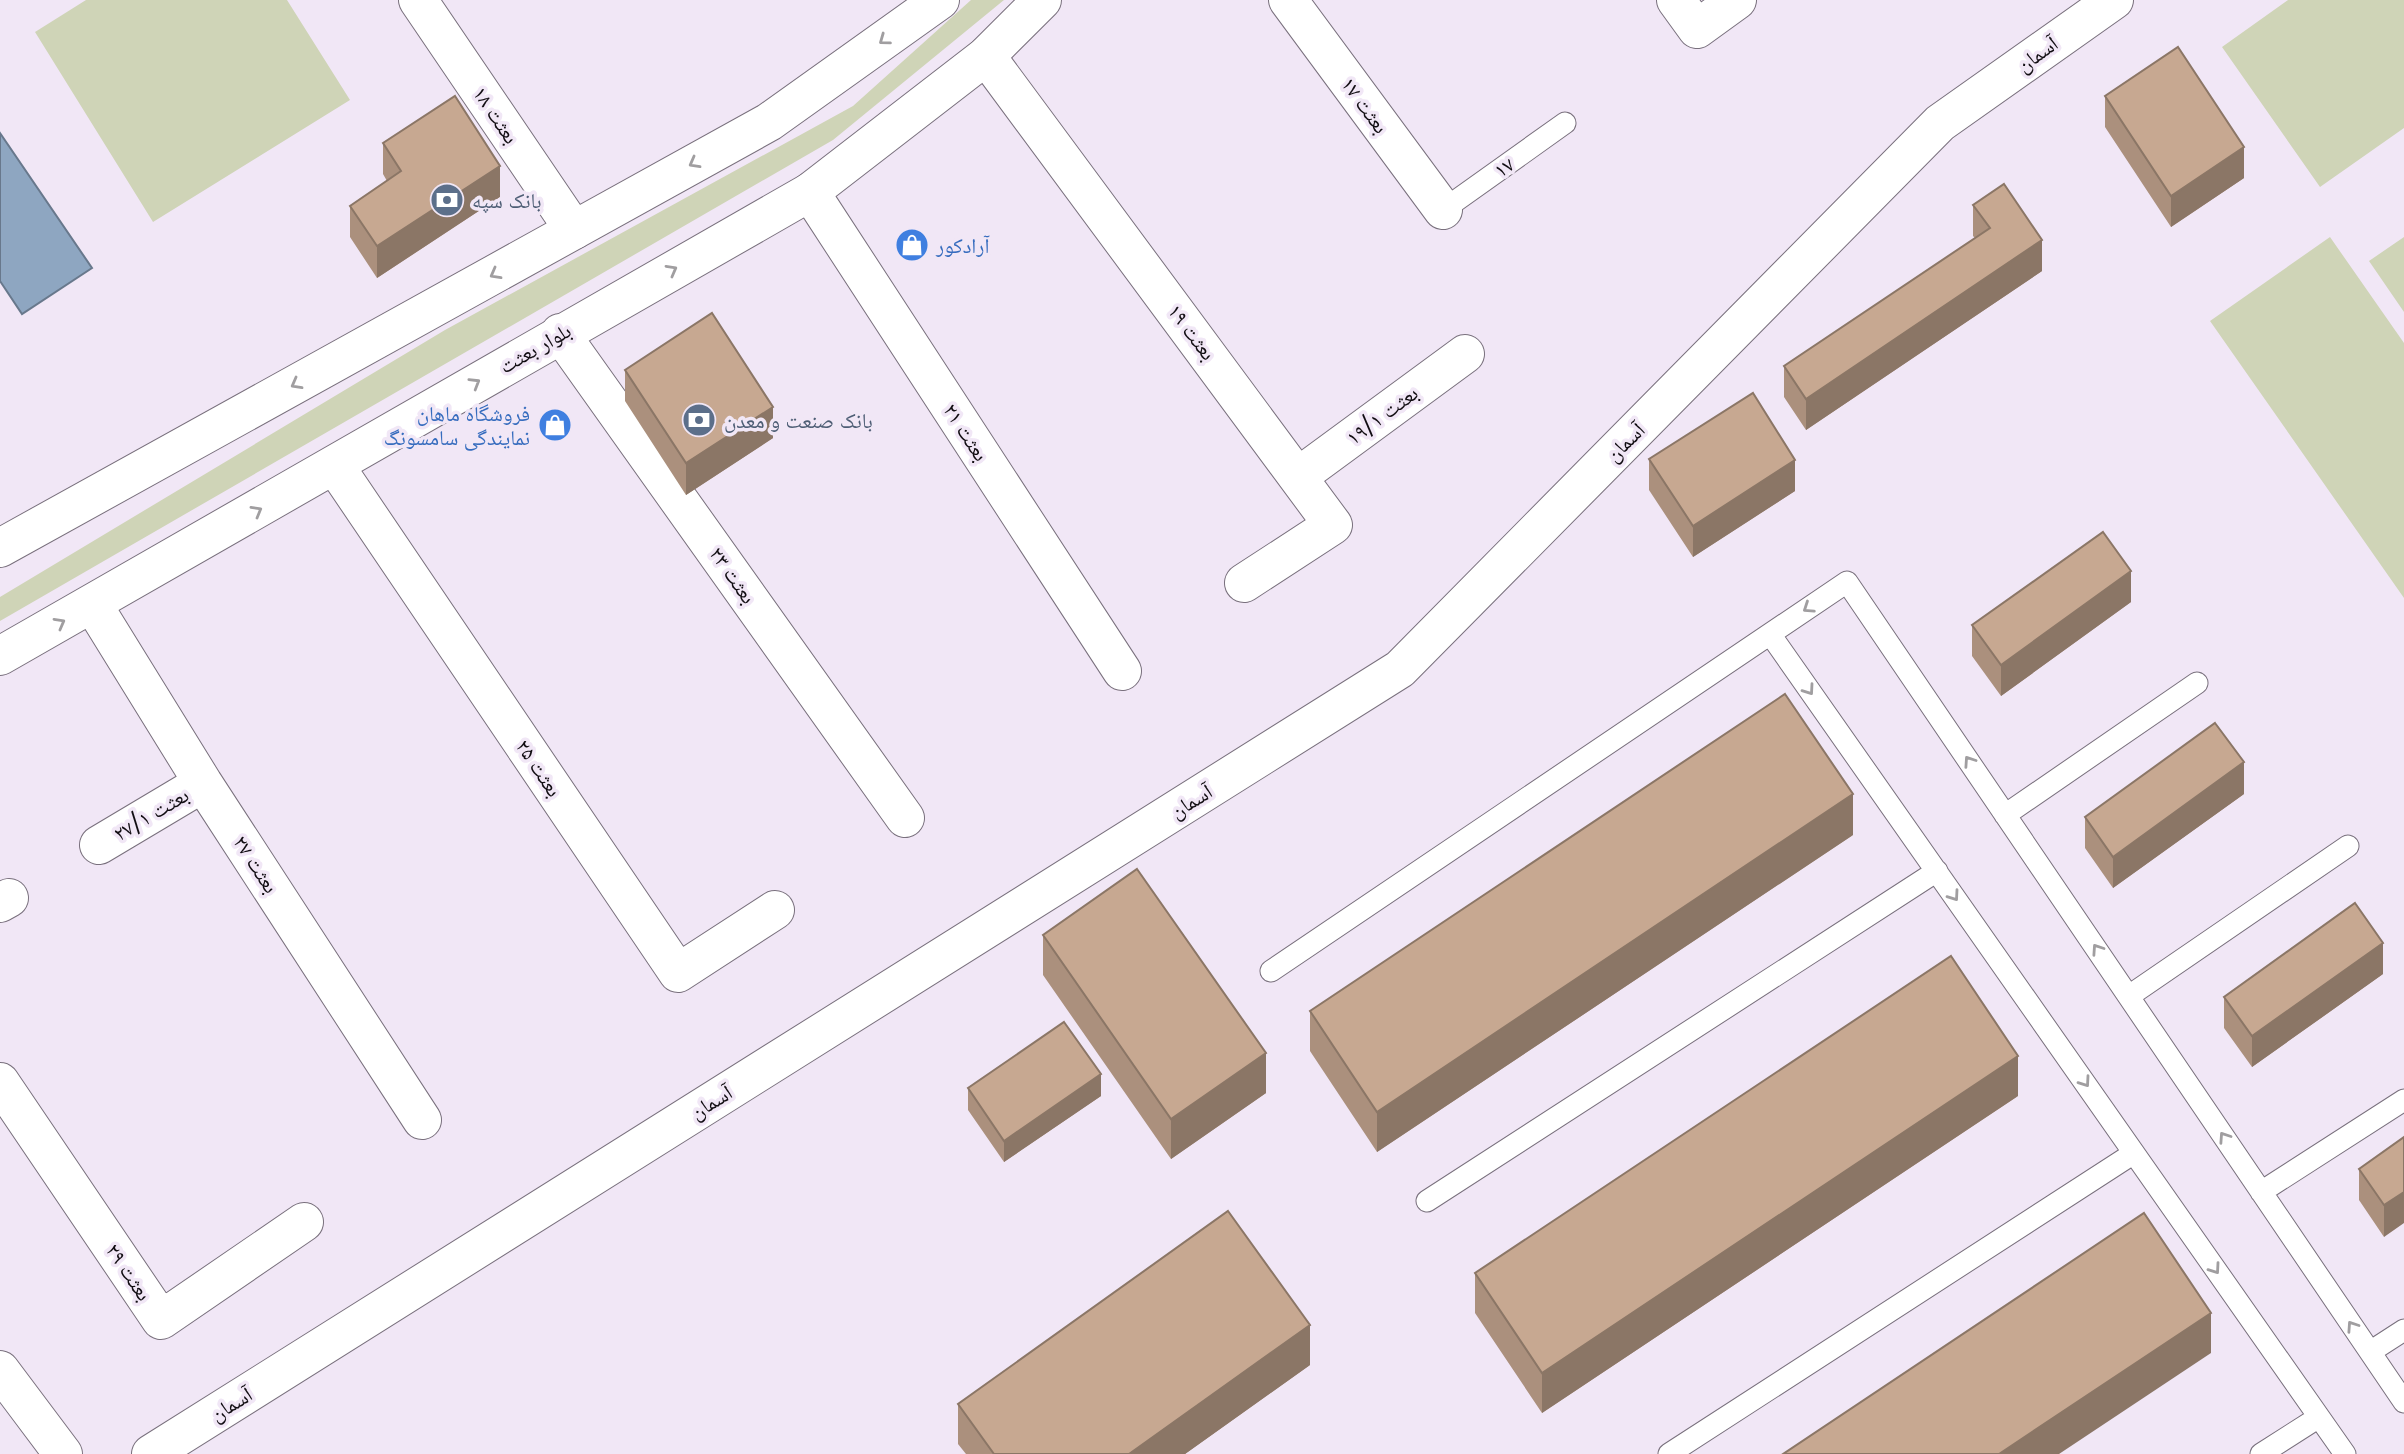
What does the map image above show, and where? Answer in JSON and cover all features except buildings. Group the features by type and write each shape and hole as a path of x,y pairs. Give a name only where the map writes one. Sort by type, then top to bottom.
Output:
{"street":[{"name":"بعثت ۱۸","path":"418,0 574,230"},
{"path":"0,548 769,122 940,0"},
{"name":"بلوار بعثت","path":"0,656 810,192 986,56 1042,0"},
{"name":"بعثت ۱۷","path":"1288,0 1443,210"},
{"path":"1686,15 1737,0"},
{"name":"آسمان","path":"151,1454 1400,669 1940,123 2083,12 2114,0"},
{"name":"بعثت ۱۹","path":"986,56 1333,525 1244,583"},
{"name":"۲۱ بعثت","path":"810,192 1122,671"},
{"name":"۲۳ بعثت","path":"560,333 905,818"},
{"name":"۱۹/۱ بعثت","path":"1299,476 1465,354"},
{"name":"۲۵ بعثت","path":"335,466 678,974 775,910"},
{"name":"۲۷ بعثت","path":"93,605 203,783 422,1120"},
{"name":"۲۷/۱ بعثت","path":"99,845 203,783"},
{"name":"۲۹ بعثت","path":"0,1082 161,1320 304,1222"},
{"path":"0,1370 63,1454"}],"lane":[{"name":"۱۷","path":"1443,210 1565,123"},
{"path":"1271,971 1847,582 2404,1402"},
{"path":"1770,634 2345,1454"},
{"path":"2006,815 2197,683"},
{"path":"2129,996 2348,846"},
{"path":"1427,1201 1937,871"},
{"path":"2261,1192 2404,1100"},
{"path":"1669,1454 2134,1153"},
{"path":"2370,1353 2404,1330"},
{"path":"2261,1454 2319,1418"}],"green space":[{"path":"86,0 287,0 350,100 153,222 35,32"},
{"path":"971,0 1004,0 833,140 0,621 0,597 445,330 853,106"},
{"path":"2288,0 2404,0 2404,128 2320,187 2222,47"},
{"path":"2330,237 2404,343 2404,598 2210,321"},
{"path":"2404,237 2404,312 2369,261"}],"water":[{"path":"0,133 92,268 22,314 0,281"}],"place":[{"name":"بانک سپه","path":"447,200"},
{"name":"آرادکور","path":"912,245"},
{"name":"بانک صنعت و معدن","path":"699,420"},
{"name":"فروشگاه ماهان نمایندگی سامسونگ","path":"555,425"}]}
